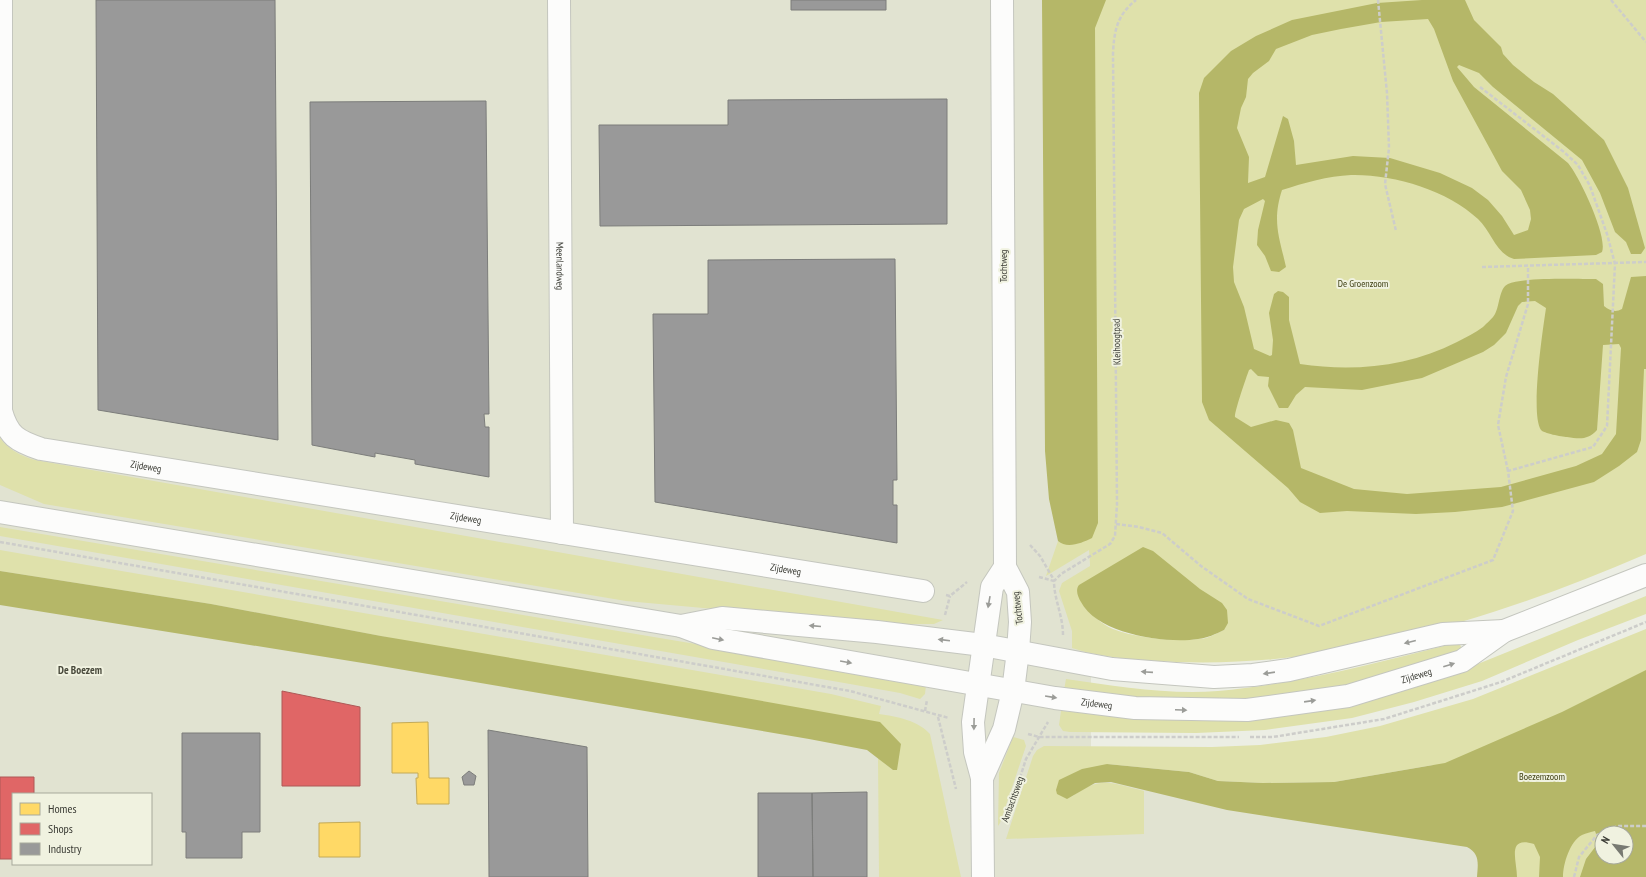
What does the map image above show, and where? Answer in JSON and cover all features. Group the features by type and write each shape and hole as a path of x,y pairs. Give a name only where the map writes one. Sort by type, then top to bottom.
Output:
{"street":[{"path":"1,0 1,411 5,424 6,435"},
{"name":"Meenlandweg","path":"559,0 562,533"},
{"name":"Tochtweg","path":"1002,0 1004,567 1018,592 1020,622 1013,691"},
{"name":"Zijdeweg","path":"6,435 24,444 41,449 923,591"},
{"name":"Zijdeweg","path":"0,512 681,626 713,638 978,685 1135,708 1247,710 1348,696 1462,661 1504,631 1646,575"},
{"path":"983,877 982,778 975,752 973,722 992,587 1004,567"},
{"name":"Zijdeweg","path":"681,626 722,618 877,632 983,644 1112,669 1214,677 1254,675 1289,670 1351,657 1443,634 1504,631"},
{"path":"982,778 1004,729 1013,691"}],"path":[{"name":"Kleihoogtpad","path":"1054,581 1060,574 1110,544 1115,536 1117,504 1113,54 1114,37 1118,20 1127,7 1136,0"},
{"path":"1378,0 1382,26 1380,34 1386,93 1388,148 1385,184 1396,231"},
{"path":"1611,0 1646,42"},
{"path":"1480,87 1578,165 1590,186 1607,234 1615,264 1606,426 1593,447 1508,471"},
{"path":"1482,267 1528,267 1646,262"},
{"path":"1116,524 1139,527 1162,533 1201,566 1248,599 1319,626 1493,560 1513,510 1508,471 1498,425 1506,377 1528,304 1528,267"},
{"path":"1004,532 1023,538 1040,556 1054,581 1054,591 1061,615 1063,632 1061,659"},
{"path":"1628,630 1646,622"},
{"name":"Ambachtsweg","path":"1006,819 1026,759 1039,737"},
{"path":"1574,877 1579,856 1597,835 1618,826 1646,826"}],"shaded area":[{"path":"0,0 1072,0 1091,600 1091,776 1486,841 1484,877 0,877"},
{"path":"1042,0 1106,0 1095,28 1098,523 1092,538 1070,545 1066,545 1058,541 1049,499 1045,451"},
{"path":"1422,0 1465,0 1474,20 1501,47 1503,54 1513,65 1534,82 1553,94 1604,140 1628,188 1645,248 1641,254 1631,254 1626,242 1615,232 1600,193 1582,160 1493,87 1479,73 1459,65 1457,67 1474,87 1568,163 1579,180 1597,220 1603,244 1602,252 1596,255 1514,259 1498,247 1483,224 1465,209 1435,192 1419,186 1384,177 1367,175 1342,176 1307,182 1282,190 1277,211 1277,220 1279,237 1286,267 1279,272 1271,271 1265,256 1257,245 1258,230 1265,201 1263,199 1244,209 1239,220 1233,267 1234,282 1244,307 1254,349 1270,356 1272,355 1273,340 1269,313 1274,294 1278,291 1283,292 1289,297 1289,320 1300,364 1360,367 1400,362 1419,357 1457,342 1474,333 1483,327 1494,316 1501,293 1508,284 1538,279 1596,279 1603,284 1604,306 1610,310 1617,311 1622,309 1631,277 1646,276 1646,369 1644,369 1641,440 1637,452 1594,482 1502,507 1416,514 1347,511 1320,513 1300,502 1288,488 1209,420 1202,402 1199,93 1204,78 1231,51 1256,36 1292,20 1377,3","holes":["1428,19 1434,29 1453,81 1502,171 1521,190 1530,210 1531,219 1528,230 1514,235 1502,216 1488,200 1472,188 1440,173 1390,158 1353,156 1296,165 1294,141 1288,119 1283,116 1265,177 1248,183 1249,157 1237,128 1241,108 1246,97 1248,79 1253,73 1269,61 1276,49 1312,35 1341,29 1381,22","1535,301 1546,308 1537,390 1538,421 1542,431 1557,436 1580,438 1590,436 1597,430 1603,345 1619,344 1621,348 1616,434 1602,454 1576,466 1501,487 1407,494 1354,489 1301,468 1293,430 1289,423 1276,420 1251,427 1235,417 1243,387 1249,370 1251,369 1258,376 1269,377 1268,386 1279,408 1288,408 1296,395 1305,387 1362,390 1422,378 1483,352 1494,345 1506,333 1518,306 1522,302"]},
{"path":"1143,547 1153,551 1200,589 1222,603 1227,610 1228,623 1224,630 1211,636 1198,639 1168,640 1151,638 1117,629 1102,622 1089,613 1078,596 1077,589 1079,585"},
{"path":"0,571 211,604 381,636 880,722 901,744 897,770 893,770 867,750 809,739 369,664 0,605"},
{"name":"Boezemzoom","path":"1646,670 1646,877 1580,877 1586,859 1594,849 1594,865 1634,865 1634,825 1594,825 1594,831 1582,835 1571,847 1564,866 1563,877 1539,877 1540,857 1534,844 1525,842 1516,846 1515,857 1517,877 1477,877 1478,863 1476,856 1467,847 1227,810 1111,782 1095,783 1067,799 1057,794 1056,790 1059,780 1082,769 1107,764 1189,772 1218,781 1263,783 1334,782 1445,763 1562,712"}],"green space":[{"name":"De Groenzoom","path":"1072,0 1646,0 1646,554 1533,599 1475,618 1417,634 1357,647 1298,657 1237,662 1176,662 1110,657 1072,648 1072,631 1059,591 1062,583 1090,566 1089,550 1046,576 1058,541 1061,543","holes":["1084,607 1224,630 1201,639 1178,640 1144,637 1113,629 1097,619"]},
{"path":"0,438 7,446 16,452 35,460 943,620 934,624 878,624 626,601 44,504 0,485"},
{"path":"0,527 909,680 926,685 925,694 920,699 900,693 850,684 0,536"},
{"path":"0,550 831,694 881,706 879,714 914,722 930,734 961,877 879,877 878,758 893,770 901,744 381,636 211,604 0,571"},
{"path":"1646,596 1646,614 1578,640 1482,681 1414,702 1352,718 1265,730 1196,733 1070,732 1063,731 1059,725 1061,711 1163,719 1206,720 1264,717 1448,676"},
{"path":"1646,629 1646,877 1484,877 1486,841 1433,765 1334,782 1263,783 1218,781 1189,772 1107,764 1070,798 1090,786 1106,783 1144,791 1144,834 1006,839 1033,756 1037,750 1044,746 1212,747 1260,745 1326,737 1380,726 1473,699"},
{"path":"1459,642 1463,652 1352,685 1234,702 1191,703 1064,690 1066,679 1142,689 1180,692 1218,691 1248,688 1309,678"},
{"path":"1013,737 1024,740 1026,746 998,826 999,773"}],"building: Homes":[{"path":"428,722 429,778 449,778 449,804 417,804 416,778 418,778 418,773 392,773 392,723"},
{"path":"360,822 360,857 319,857 319,823"}],"building: Shops":[{"path":"282,691 360,707 360,786 282,786"},
{"path":"0,777 34,777 34,793 12,793 12,859 0,859"}],"building: Industry":[{"path":"96,0 275,0 278,440 98,410"},
{"path":"791,0 886,0 886,10 791,10"},
{"path":"947,99 947,224 600,226 599,125 728,125 728,100"},
{"path":"486,101 489,414 484,414 485,427 489,427 489,477 415,464 415,460 375,453 375,457 312,445 310,102"},
{"path":"895,259 897,480 893,480 893,505 897,505 897,543 655,502 653,314 708,314 708,260"},
{"path":"488,730 587,747 588,877 489,877"},
{"path":"182,733 260,733 260,832 242,832 242,858 186,858 186,832 182,832"},
{"path":"469,771 476,776 474,785 464,785 462,777"},
{"path":"867,792 867,877 813,877 812,793"},
{"path":"758,793 812,793 813,877 758,877"}],"district":[{"name":"De Boezem","path":"80,670"}]}
